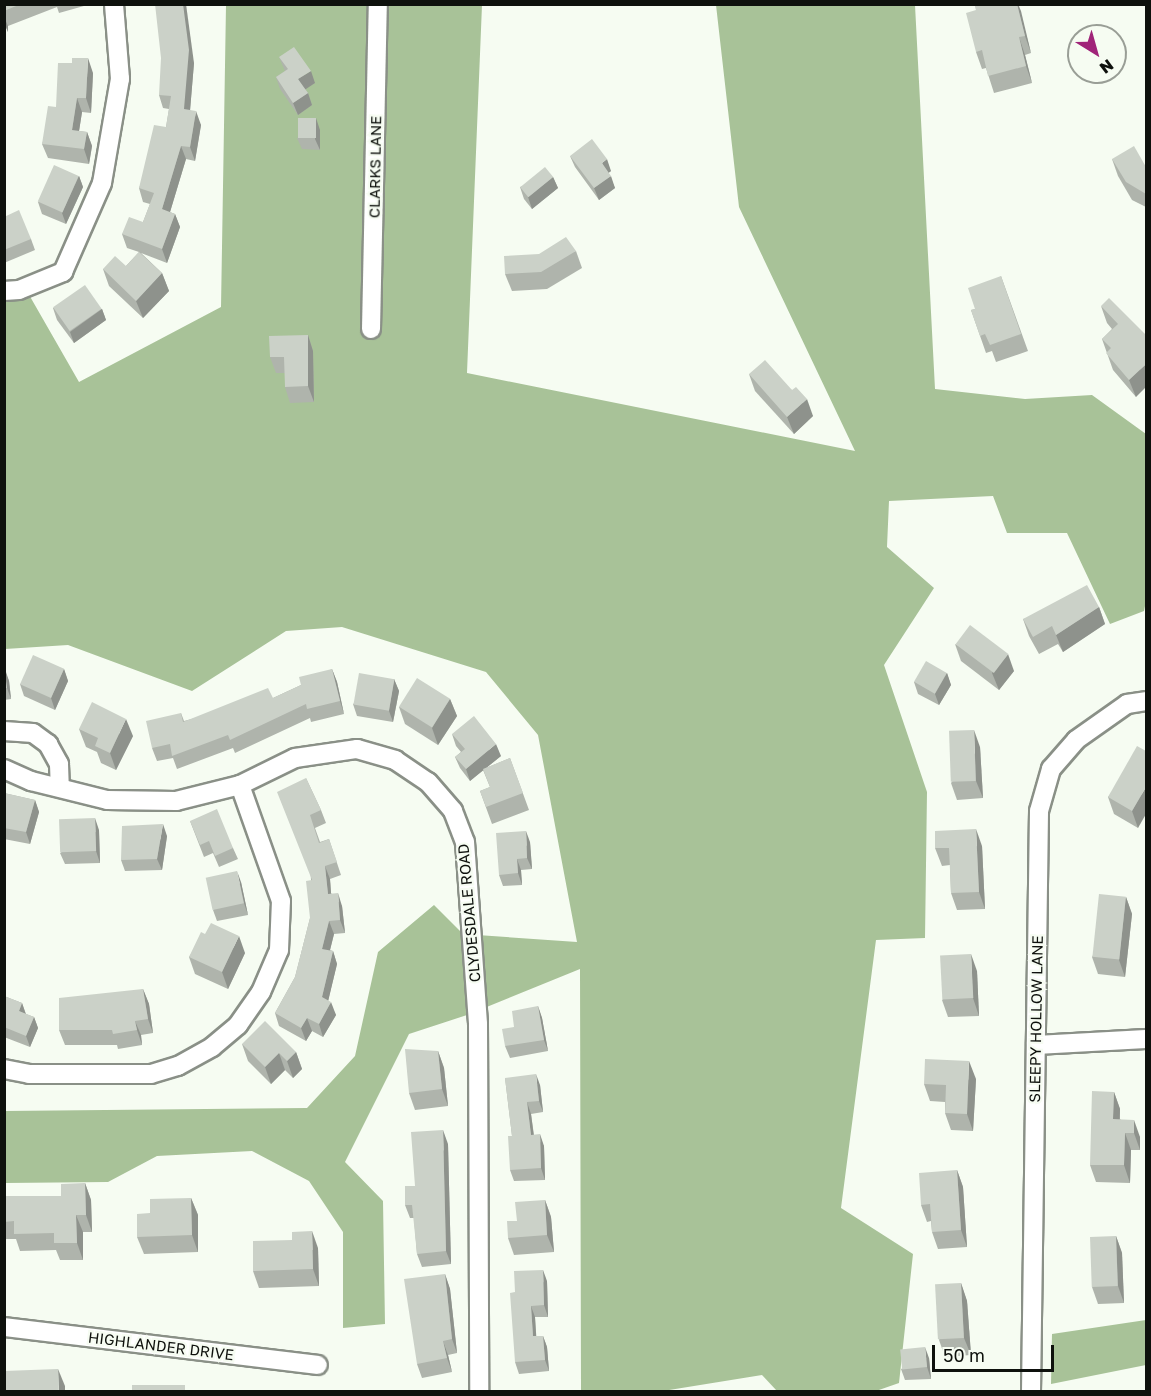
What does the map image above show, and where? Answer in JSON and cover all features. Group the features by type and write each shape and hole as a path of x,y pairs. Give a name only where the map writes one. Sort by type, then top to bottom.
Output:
{"street":[{"path":"4,291 19,290 63,272 102,183 120,79 114,4"},
{"name":"CLARKS LANE","path":"371,329 378,4"},
{"name":"SLEEPY HOLLOW LANE","path":"1030,1392 1039,810 1051,769 1076,740 1127,704 1146,701"},
{"path":"4,731 33,734 48,744 58,764 60,787"},
{"name":"CLYDESDALE ROAD","path":"4,769 107,800 176,801 240,785 295,758 357,749 394,760 428,782 453,811 465,842 478,1024 479,1392"},
{"path":"4,1070 29,1074 151,1074 178,1066 212,1047 238,1025 261,992 279,950 281,901 240,785"},
{"path":"1036,1045 1146,1040"},
{"name":"HIGHLANDER DRIVE","path":"4,1327 318,1365"}],"green space":[{"path":"226,5 482,5 467,373 855,451 739,207 716,5 915,5 935,389 1025,399 1092,395 1146,434 1146,601 1144,611 1110,624 1067,533 1007,533 993,496 889,501 887,547 934,588 884,665 927,792 925,938 876,940 841,1208 913,1254 899,1383 876,1391 777,1391 762,1375 663,1391 581,1391 580,969 467,1015 409,1034 345,1162 383,1201 385,1324 343,1328 343,1232 309,1181 252,1151 157,1156 108,1182 5,1183 5,1111 307,1108 355,1056 378,952 434,905 463,934 577,942 538,735 486,672 342,627 286,631 192,691 68,645 5,649 5,296 28,293 79,382 221,307"},
{"path":"1146,1320 1146,1365 1051,1384 1052,1334"}],"building":[{"path":"4,4 21,4 4,11"},
{"path":"155,4 183,4 189,50 184,109 196,111 190,147 181,146 162,209 175,214 162,249 122,234 129,217 143,222 154,193 139,188 154,125 166,127 171,96 159,95 161,58"},
{"path":"975,4 1017,4 1025,36 1019,37 1026,66 988,76 982,50 976,52 966,13 976,10"},
{"path":"294,47 311,71 298,79 308,93 293,103 276,77 288,69 279,57"},
{"path":"72,58 88,58 86,98 77,98 72,130 87,132 84,149 42,144 48,106 56,107 58,63 72,63"},
{"path":"298,118 316,118 316,138 298,138"},
{"path":"592,139 607,159 602,163 611,176 594,188 570,156"},
{"path":"1134,146 1146,167 1146,194 1126,182 1112,159"},
{"path":"54,165 79,176 62,213 38,202"},
{"path":"545,167 553,177 528,197 520,187"},
{"path":"19,210 31,239 4,250 4,217"},
{"path":"566,237 576,251 541,272 505,274 504,256 539,254"},
{"path":"139,252 162,273 136,301 103,269 115,256 126,266"},
{"path":"1001,276 1021,334 990,345 985,334 980,336 971,310 975,309 968,288"},
{"path":"85,285 102,309 70,331 53,307"},
{"path":"1109,298 1146,335 1146,364 1129,380 1106,353 1111,348 1102,339 1118,324 1101,306"},
{"path":"308,335 308,386 285,387 284,357 270,357 269,336"},
{"path":"765,360 792,390 796,387 807,399 787,417 749,374"},
{"path":"1087,585 1099,607 1056,635 1052,626 1033,637 1023,619"},
{"path":"970,625 1008,654 994,673 956,644"},
{"path":"33,655 64,669 51,698 20,684"},
{"path":"926,661 947,673 935,694 914,682"},
{"path":"4,669 7,688 4,688"},
{"path":"332,669 340,701 307,709 306,704 230,740 228,735 172,756 170,744 152,748 146,721 181,713 183,722 268,688 273,698 301,685 299,677"},
{"path":"359,673 394,679 389,711 353,705"},
{"path":"417,678 450,699 432,728 399,707"},
{"path":"92,702 126,719 110,753 95,746 98,738 79,729"},
{"path":"474,716 496,744 466,769 455,757 465,749 452,734"},
{"path":"974,730 976,781 951,782 949,731"},
{"path":"1137,746 1146,751 1146,787 1132,811 1108,797"},
{"path":"510,758 523,793 486,807 480,791 490,787 483,769"},
{"path":"306,778 321,810 310,815 319,843 329,839 337,862 325,866 328,894 338,893 340,920 329,921 322,949 333,951 322,997 331,1002 319,1024 307,1018 301,1028 275,1013 295,977 310,918 306,881 312,880 277,792"},
{"path":"4,793 35,800 26,832 4,828"},
{"path":"217,809 233,848 215,856 209,841 200,845 190,821"},
{"path":"95,818 96,851 60,852 59,819"},
{"path":"163,824 157,859 121,860 122,826"},
{"path":"976,829 979,892 951,893 949,848 935,848 935,831"},
{"path":"526,831 527,858 517,859 518,873 499,875 496,833"},
{"path":"237,871 244,903 213,910 206,878"},
{"path":"1099,894 1126,897 1119,959 1092,957"},
{"path":"211,923 239,936 222,972 189,957 201,932 205,934"},
{"path":"971,954 973,998 942,1000 940,956"},
{"path":"143,989 148,1019 135,1021 137,1030 113,1034 112,1030 59,1030 59,998"},
{"path":"4,996 22,1003 19,1011 34,1017 26,1036 4,1027"},
{"path":"538,1006 544,1040 505,1046 502,1029 514,1027 512,1011"},
{"path":"265,1021 296,1052 287,1061 279,1053 265,1067 242,1044"},
{"path":"405,1049 438,1051 442,1089 409,1093"},
{"path":"925,1059 969,1061 967,1114 945,1113 946,1085 924,1084"},
{"path":"536,1074 539,1101 527,1102 531,1135 540,1134 541,1168 510,1170 508,1136 512,1136 505,1078"},
{"path":"1092,1091 1114,1092 1113,1119 1134,1120 1134,1133 1125,1133 1124,1165 1090,1165"},
{"path":"443,1130 446,1251 417,1254 412,1205 405,1205 405,1186 415,1186 411,1132"},
{"path":"957,1170 961,1230 932,1232 930,1204 921,1205 919,1173"},
{"path":"85,1183 86,1215 76,1215 77,1243 54,1243 54,1233 14,1234 14,1221 4,1222 4,1196 61,1196 61,1184"},
{"path":"191,1198 192,1235 137,1237 137,1214 150,1213 150,1199"},
{"path":"545,1200 547,1235 508,1238 507,1221 517,1221 515,1202"},
{"path":"312,1231 313,1269 253,1271 253,1241 292,1240 292,1232"},
{"path":"1116,1236 1118,1286 1092,1287 1090,1237"},
{"path":"543,1270 544,1305 531,1306 533,1336 543,1336 545,1360 515,1362 510,1293 515,1292 514,1271"},
{"path":"445,1274 452,1339 443,1341 447,1358 417,1364 404,1279"},
{"path":"961,1283 964,1338 938,1339 935,1284"},
{"path":"925,1347 927,1367 902,1370 900,1350"},
{"path":"58,1369 59,1392 5,1392 4,1371"},
{"path":"132,1385 185,1385 185,1392 132,1392"}]}
